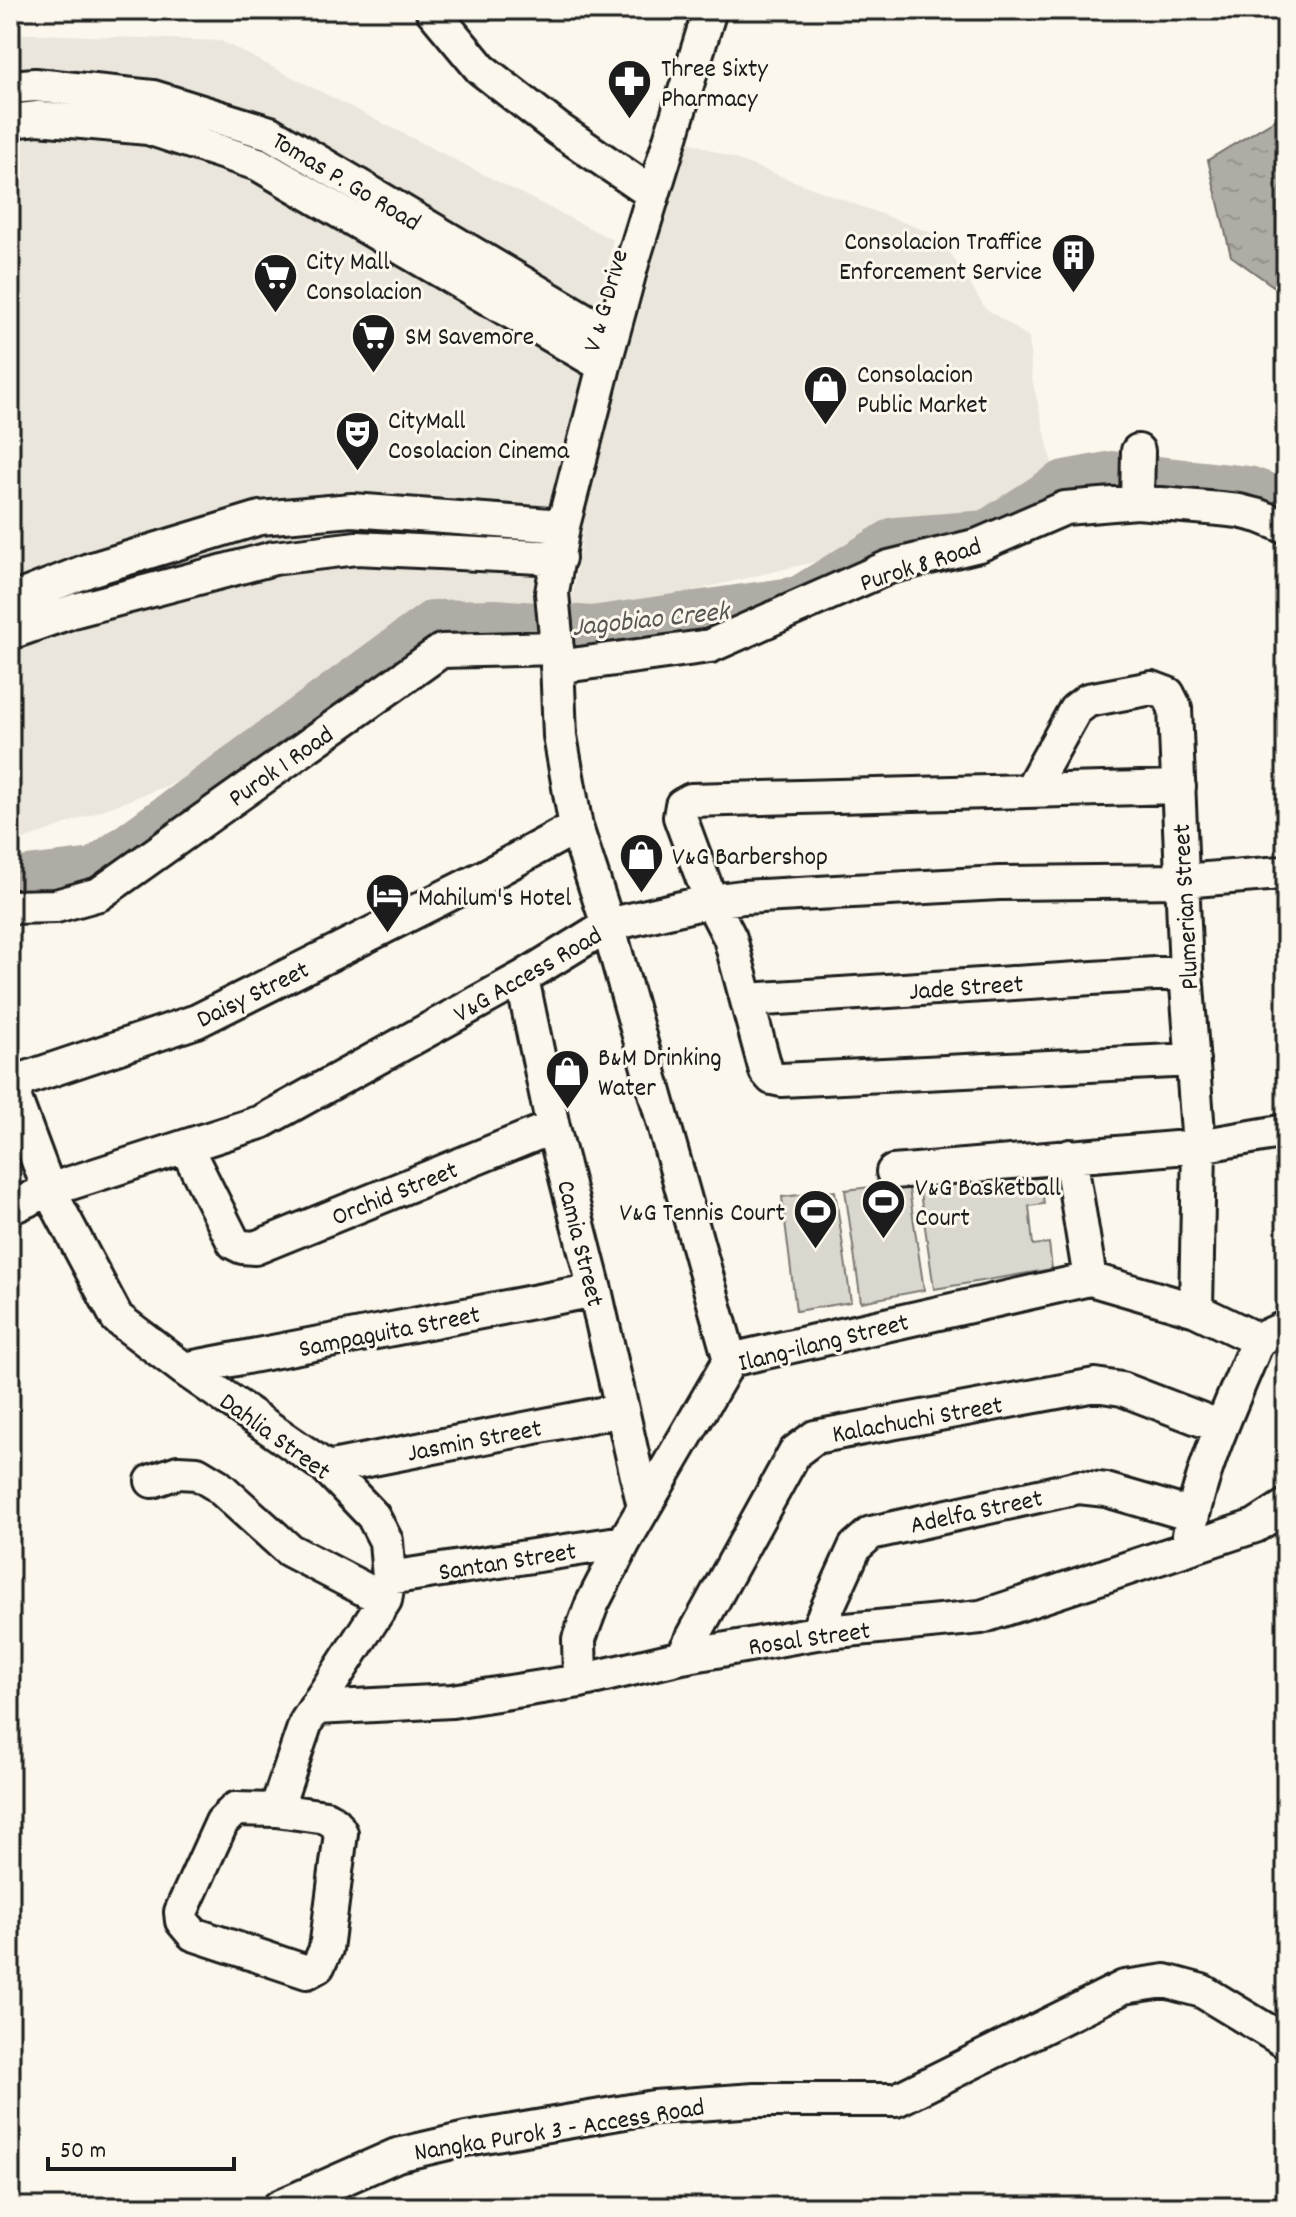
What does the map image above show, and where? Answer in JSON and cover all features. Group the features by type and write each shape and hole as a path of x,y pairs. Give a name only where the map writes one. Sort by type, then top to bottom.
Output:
{"street":[{"path":"432,10 481,69 558,129 646,190"},
{"name":"V & G Drive","path":"692,10 646,190 553,525 549,557 560,736 576,827 608,925 730,1360"},
{"name":"V & G Drive","path":"646,190 710,10"},
{"name":"Tomas P. Go Road","path":"10,87 35,85 153,97 270,133 600,347"},
{"name":"Tomas P. Go Road","path":"10,121 38,118 148,128 258,164 600,347"},
{"name":"Purok 8 Road","path":"555,630 710,646 889,567 979,545 1137,475 1286,527"},
{"path":"10,601 89,570 260,518 352,510 553,525"},
{"path":"10,633 76,610 274,558 357,548 549,557"},
{"name":"Purok 1 Road","path":"10,907 56,906 99,894 441,651 555,630"},
{"name":"Plumerian Street","path":"1031,789 1075,710 1088,700 1152,688 1168,694 1175,708 1186,972 1199,1146 1196,1310"},
{"path":"1179,787 691,800 682,805 680,817 711,901 730,938 766,1071 772,1078 1193,1060"},
{"name":"Daisy Street","path":"49,1190 15,1099 16,1087 24,1079 197,1021 470,884 576,827"},
{"name":"V&G Access Road","path":"10,1208 49,1190 261,1122 522,978 608,925 711,901 743,897 999,883 1182,881 1286,871"},
{"name":"Jade Street","path":"747,1000 1186,972"},
{"name":"Camia Street","path":"522,978 553,1127 595,1290 644,1507"},
{"name":"Orchid Street","path":"186,1147 234,1243 255,1248 553,1127"},
{"path":"893,1172 1199,1146 1286,1131"},
{"path":"1070,1156 1090,1279"},
{"name":"Dahlia Street","path":"49,1190 117,1318 184,1369 327,1468 373,1516 386,1541 387,1589"},
{"name":"Ilang-ilang Street","path":"580,1681 579,1639 592,1604 624,1542 730,1360 1090,1279 1272,1334"},
{"name":"Sampaguita Street","path":"184,1369 595,1290"},
{"path":"1186,1550 1192,1515 1221,1427 1272,1334"},
{"name":"Kalachuchi Street","path":"682,1657 795,1452 815,1437 1095,1385 1122,1389 1221,1427"},
{"name":"Jasmin Street","path":"327,1468 621,1410"},
{"path":"152,1481 178,1472 197,1473 217,1485 289,1550 387,1589 306,1722 276,1810"},
{"name":"Adelfa Street","path":"816,1633 855,1547 871,1533 1079,1487 1106,1490 1192,1515"},
{"name":"Rosal Street","path":"316,1708 452,1701 580,1681 682,1657 816,1633 981,1617 1255,1526 1286,1506"},
{"name":"Santan Street","path":"387,1589 624,1542"},
{"path":"235,1809 276,1810 326,1817 335,1823 341,1833 326,1949 318,1966 307,1972 193,1934 182,1921 181,1912 222,1822 235,1809"},
{"name":"Nangka Purok 3 - Access Road","path":"279,2207 397,2155 466,2139 654,2107 755,2100 896,2100 1124,1987 1165,1981 1202,1991 1286,2042"}],"shaded area":[{"path":"10,33 221,41 613,240 533,602 425,600 198,774 10,845"},
{"name":"Consolacion Public Market","path":"687,141 940,236 985,308 1029,337 1032,379 1055,475 954,529 569,620 589,492"},
{"path":"1040,1174 1044,1204 1029,1206 1033,1245 1049,1243 1052,1269 934,1289 919,1186"},
{"name":"V&G Basketball Court","path":"908,1183 924,1290 861,1302 845,1190"},
{"name":"V&G Tennis Court","path":"835,1191 851,1302 796,1311 782,1197"}],"water":[{"path":"1286,113 1286,295 1231,256 1208,160"}],"waterway":[{"name":"Jagobiao Creek","path":"10,880 94,870 433,622 495,621 592,628 799,598 895,539 987,532 1064,482 1112,473 1249,488 1286,502"}],"place":[{"name":"Three Sixty Pharmacy","path":"630,121"},
{"name":"Consolacion Traffice Enforcement Service","path":"1073,294"},
{"name":"City Mall Consolacion","path":"275,314"},
{"name":"SM Savemore","path":"374,374"},
{"name":"Consolacion Public Market","path":"826,427"},
{"name":"CityMall Cosolacion Cinema","path":"357,473"},
{"name":"V&G Barbershop","path":"641,894"},
{"name":"Mahilum's Hotel","path":"387,935"},
{"name":"B&M Drinking Water","path":"567,1110"},
{"name":"V&G Basketball Court","path":"884,1240"},
{"name":"V&G Tennis Court","path":"816,1250"}]}
